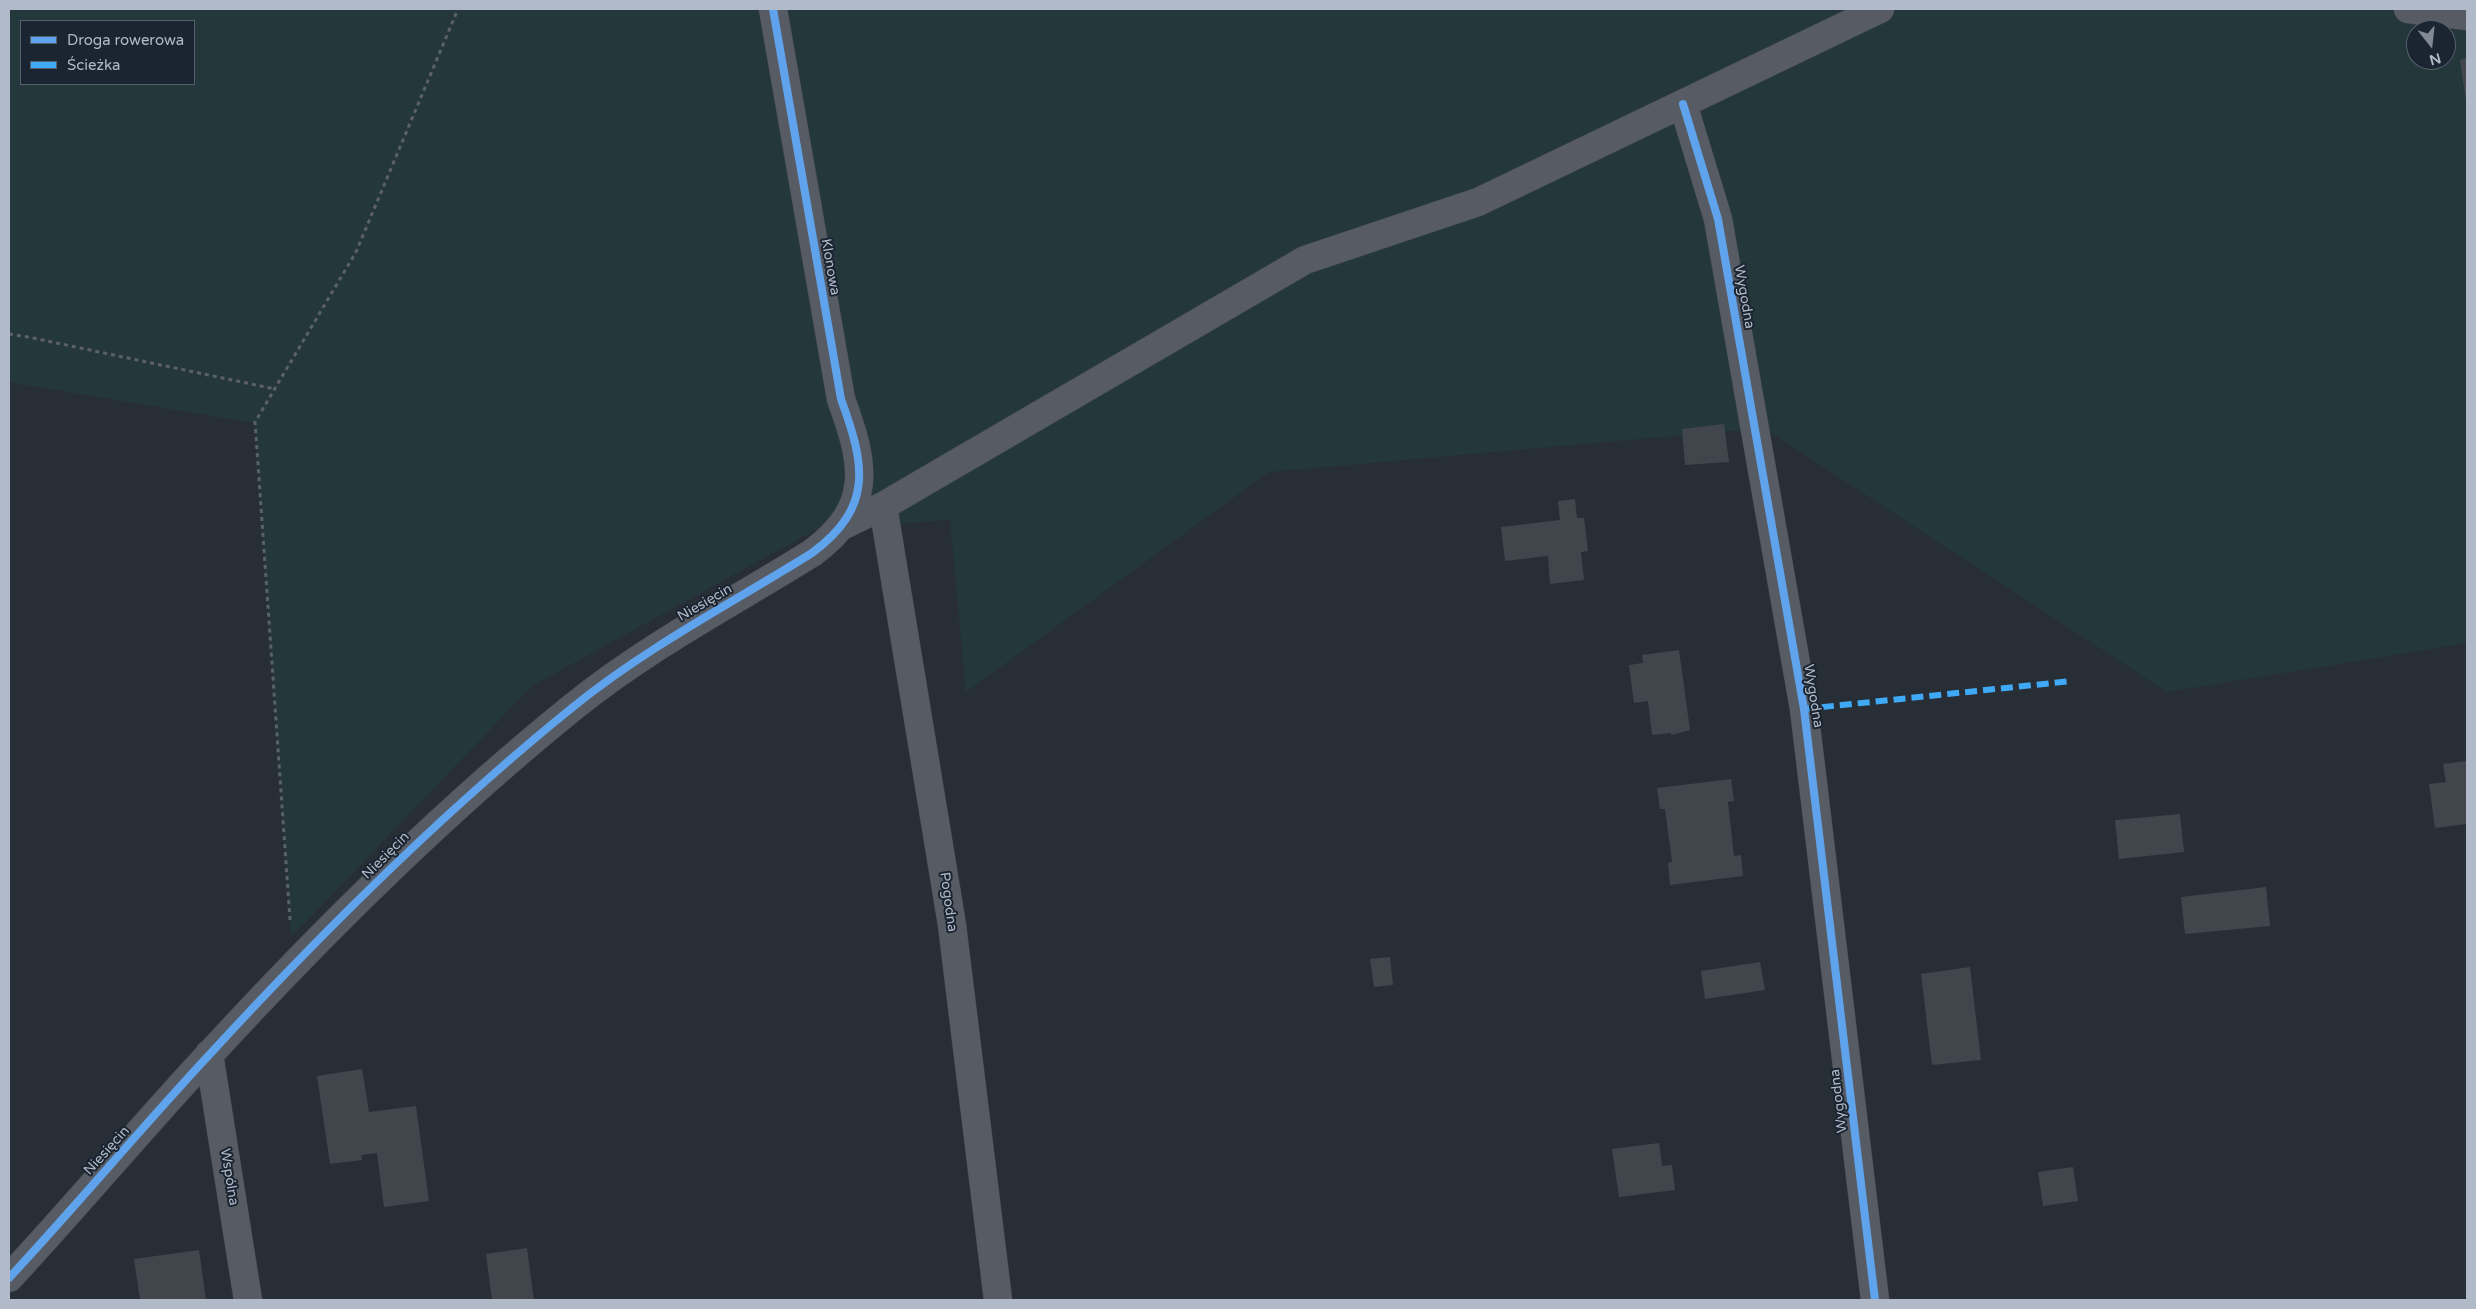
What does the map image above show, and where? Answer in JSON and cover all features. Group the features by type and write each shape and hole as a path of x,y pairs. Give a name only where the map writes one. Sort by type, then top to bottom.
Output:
{"street":[{"name":"Klonowa","path":"773,9 841,399 858,449 859,482 844,525"},
{"path":"844,525 883,506 1305,260 1478,202 1880,9"},
{"path":"2408,9 2467,16"},
{"name":"Wygodna","path":"1683,104 1718,219 1804,709 1876,1300"},
{"name":"Pogodna","path":"883,506 952,925 998,1300"},
{"name":"Niesięcin","path":"9,1278 210,1054 407,853 468,795 574,706 651,650 812,553 831,539 844,525"},
{"name":"Wspólna","path":"210,1054 248,1300"}],"path":[{"path":"293,968 255,422 276,390 356,252 458,9"},
{"path":"9,334 276,390"}],"green space":[{"path":"9,9 2467,9 2467,643 2167,692 1764,428 1269,472 966,692 950,520 815,530 532,686 291,937 255,423 9,382"}],"building":[{"path":"2467,58 2467,101 2466,101 2460,60"},
{"path":"1724,424 1729,462 1685,465 1682,429"},
{"path":"1575,499 1577,518 1584,518 1588,551 1581,552 1584,580 1550,584 1548,556 1505,561 1501,527 1560,520 1558,501"},
{"path":"1679,650 1690,730 1671,735 1671,733 1652,735 1648,701 1634,703 1629,665 1643,663 1642,655"},
{"path":"2467,761 2467,824 2435,828 2429,784 2446,782 2443,764"},
{"path":"1731,779 1734,801 1728,802 1734,856 1741,855 1743,876 1670,885 1668,863 1672,862 1665,809 1660,809 1657,788"},
{"path":"2180,814 2184,852 2119,859 2115,820"},
{"path":"2266,887 2270,926 2185,934 2181,897"},
{"path":"1390,957 1393,985 1374,987 1370,959"},
{"path":"1760,962 1765,990 1705,999 1701,971"},
{"path":"1970,967 1981,1060 1932,1065 1921,974"},
{"path":"362,1069 369,1112 416,1106 429,1201 384,1207 377,1153 361,1155 362,1160 330,1164 317,1076"},
{"path":"1659,1143 1662,1166 1672,1165 1675,1190 1619,1197 1612,1149"},
{"path":"2073,1167 2078,1201 2043,1206 2038,1172"},
{"path":"527,1248 534,1300 492,1300 486,1254"},
{"path":"199,1250 206,1300 140,1300 134,1259"}],"marked path":[{"path":"1804,709 2072,681"}],"cycle path":[{"path":"9,1278 184,1082 253,1008 340,918 477,788 601,685 690,626 812,553 832,536 846,519 855,501 859,484 859,465 855,444 841,399 773,9"},
{"path":"1683,104 1718,219 1804,709 1875,1300"}]}
